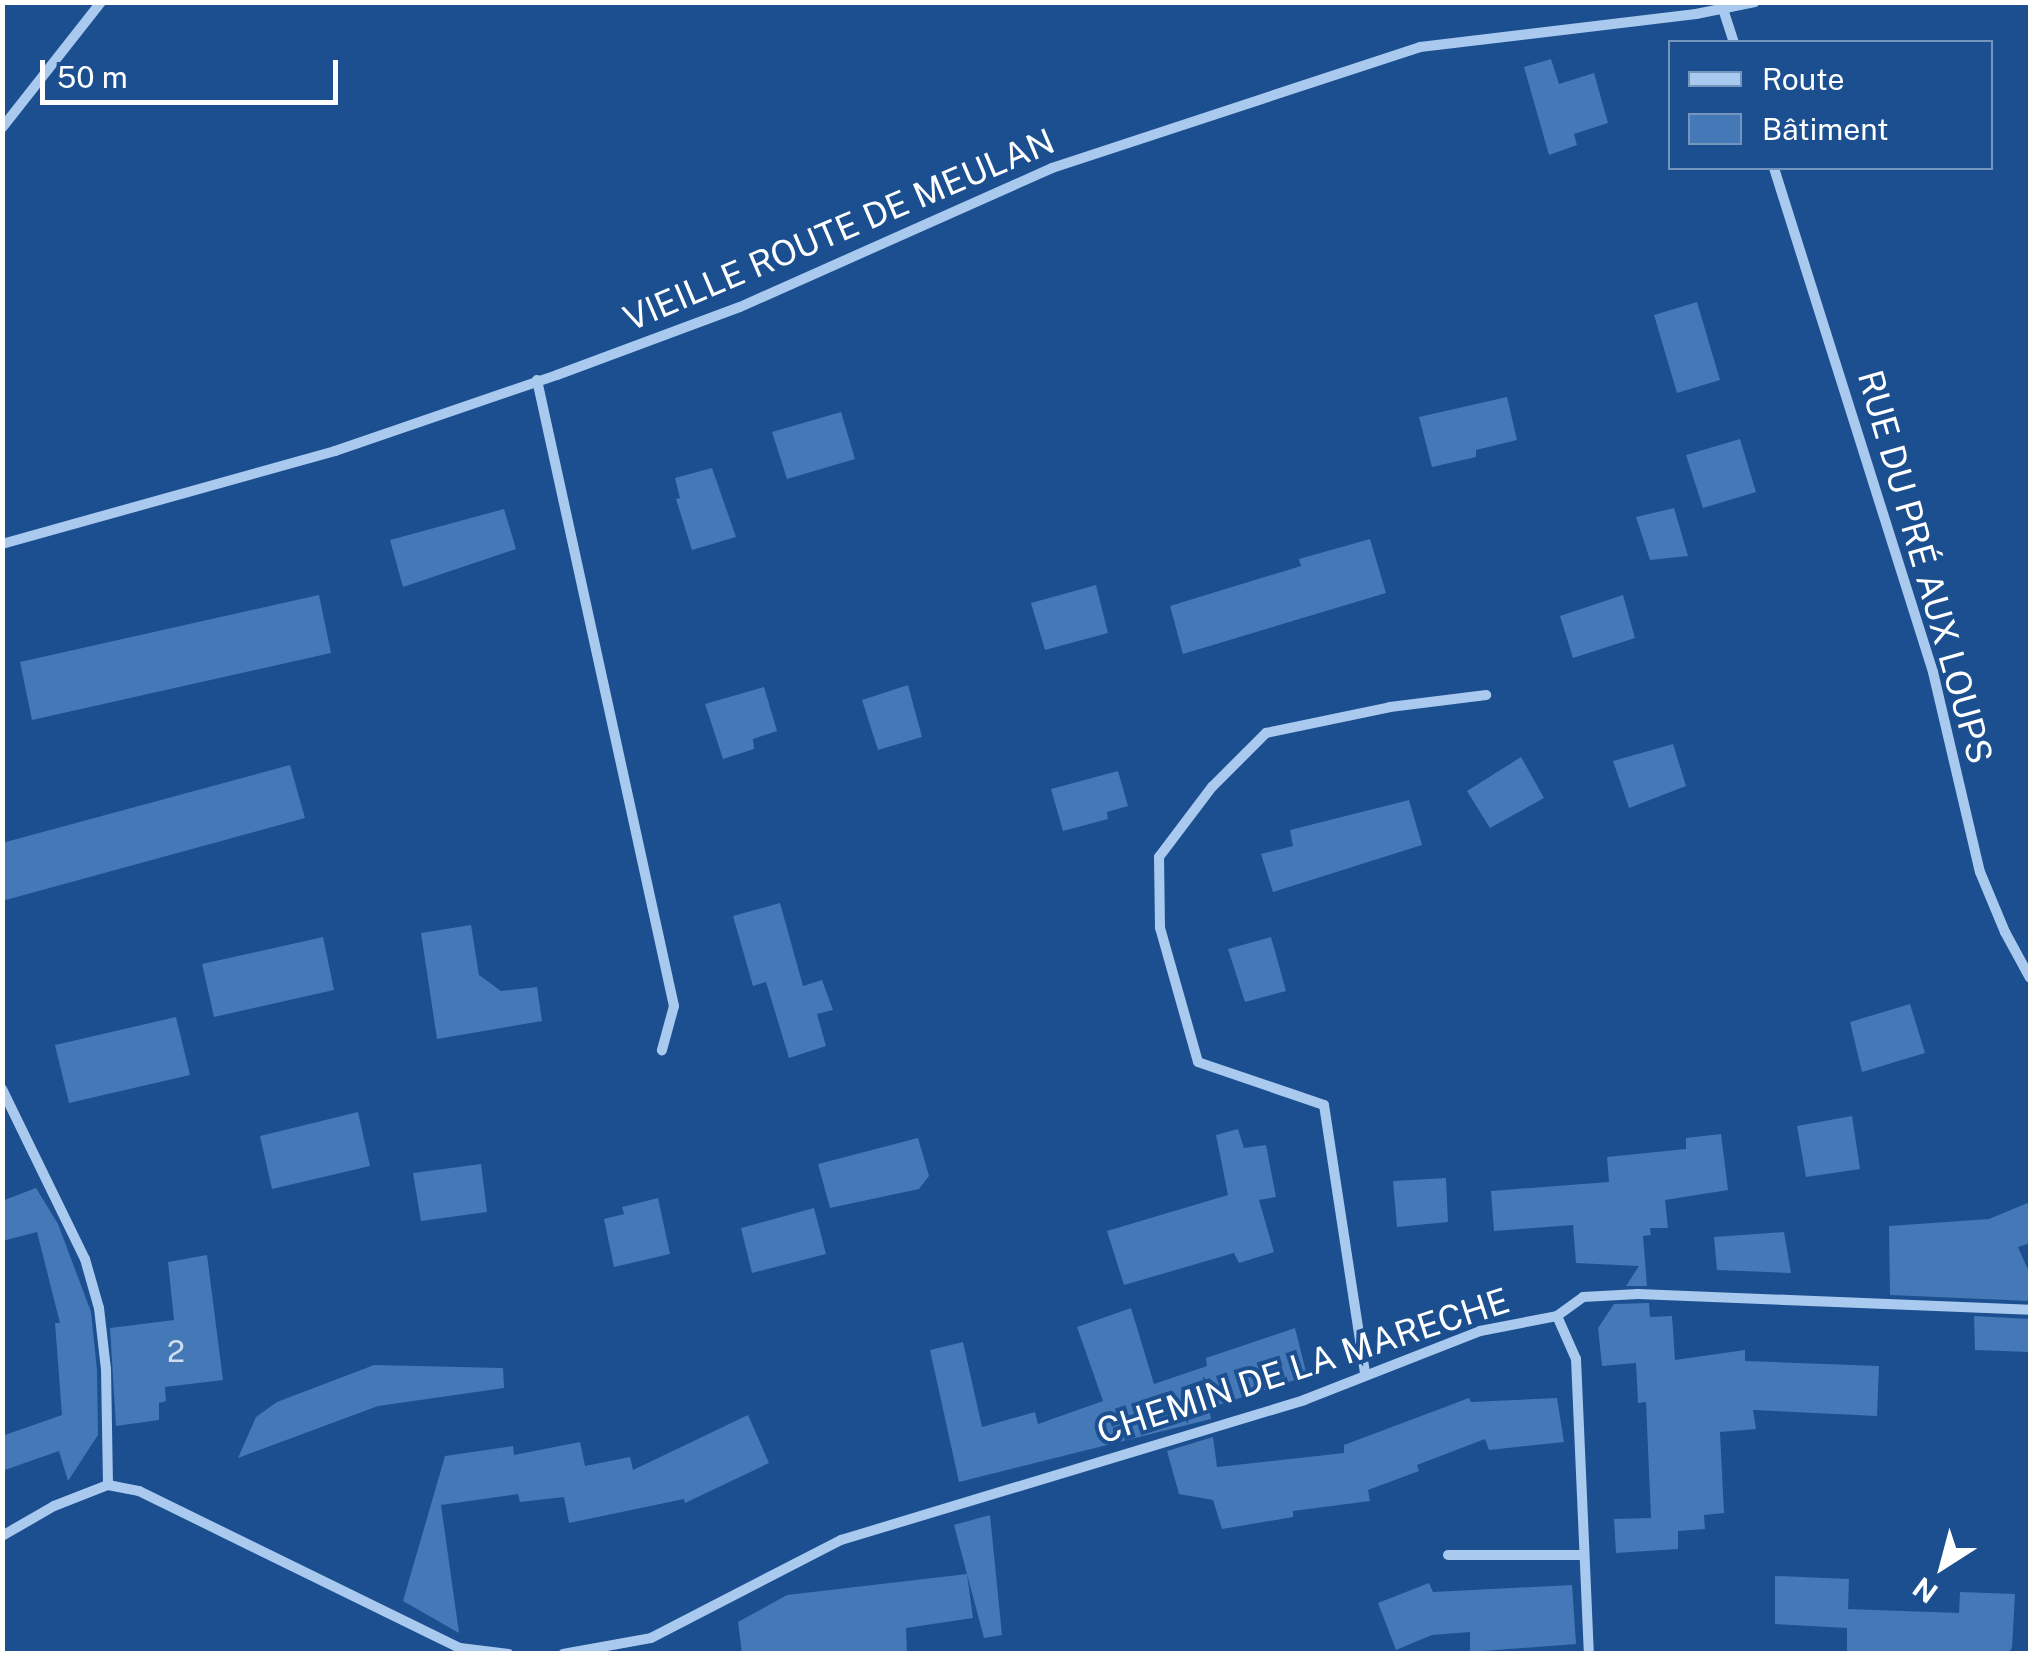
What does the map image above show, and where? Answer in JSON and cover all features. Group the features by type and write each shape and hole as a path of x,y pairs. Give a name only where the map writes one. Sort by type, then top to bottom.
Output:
{"street":[{"path":"2,128 101,2"},
{"path":"1733,40 1724,9 1755,2"},
{"name":"VIEILLE ROUTE DE MEULAN","path":"2,544 336,451 740,307 1052,168 1420,47 1724,9"},
{"name":"RUE DU PRÉ AUX LOUPS","path":"1775,170 1933,672 1980,872 2004,932 2030,978"},
{"path":"537,380 674,1006 662,1050"},
{"path":"1365,1373 1324,1105 1198,1062 1160,928 1159,857 1212,787 1266,733 1390,707 1486,695"},
{"path":"2,1089 85,1260 99,1308 106,1369 108,1486"},
{"name":"CHEMIN DE LA MARECHE","path":"563,1654 652,1638 841,1540 1304,1400 1480,1331 1557,1316 1582,1297 1638,1294 2030,1310"},
{"path":"1557,1316 1576,1358 1589,1654"},
{"path":"2,1536 54,1506 108,1486 140,1491 460,1648 509,1654"},
{"path":"1448,1555 1584,1555"}],"building":[{"path":"1551,59 1559,84 1594,73 1608,123 1574,134 1577,145 1549,155 1524,67"},
{"path":"1697,302 1720,380 1677,393 1654,315"},
{"path":"1507,397 1517,440 1476,450 1476,457 1432,467 1419,417"},
{"path":"841,412 855,459 787,479 772,432"},
{"path":"1740,439 1756,492 1703,508 1686,455"},
{"path":"712,468 736,537 692,550 676,499 680,498 675,478"},
{"path":"1674,508 1688,556 1650,560 1636,517"},
{"path":"504,509 516,549 403,587 390,540"},
{"path":"1370,539 1386,593 1183,654 1170,606 1301,566 1299,559"},
{"path":"1096,585 1108,633 1045,650 1031,603"},
{"path":"319,595 331,653 32,720 20,662"},
{"path":"1623,595 1635,638 1573,658 1560,616"},
{"path":"908,685 922,737 878,750 862,700"},
{"path":"764,687 777,731 753,739 754,749 723,759 705,704"},
{"path":"1673,744 1686,786 1629,808 1613,761"},
{"path":"1521,757 1544,798 1490,828 1467,791"},
{"path":"290,765 305,818 2,901 2,843"},
{"path":"1118,771 1128,806 1107,812 1108,819 1063,831 1051,789"},
{"path":"1409,800 1422,845 1273,892 1261,854 1293,846 1290,830"},
{"path":"780,903 803,986 822,980 833,1010 817,1014 826,1046 789,1058 766,982 753,986 733,916"},
{"path":"471,925 479,975 501,991 537,987 542,1021 437,1039 421,933"},
{"path":"323,937 334,990 214,1017 202,964"},
{"path":"1271,937 1286,991 1245,1002 1228,949"},
{"path":"1910,1004 1925,1053 1862,1072 1850,1022"},
{"path":"176,1017 190,1075 69,1103 55,1045"},
{"path":"358,1112 370,1166 272,1189 260,1136"},
{"path":"1852,1116 1860,1169 1806,1177 1797,1126"},
{"path":"1238,1129 1244,1148 1266,1145 1276,1197 1259,1200 1274,1252 1239,1263 1234,1253 1124,1285 1107,1231 1228,1195 1216,1135"},
{"path":"1721,1134 1728,1190 1665,1200 1668,1228 1650,1228 1651,1235 1643,1236 1647,1286 1626,1286 1639,1266 1576,1263 1573,1225 1494,1231 1491,1191 1609,1182 1607,1157 1686,1149 1686,1138"},
{"path":"918,1138 929,1176 919,1189 830,1208 818,1164"},
{"path":"481,1164 487,1212 421,1221 413,1173"},
{"path":"1446,1178 1448,1222 1397,1227 1393,1181"},
{"path":"36,1188 58,1224 91,1312 98,1435 68,1481 59,1451 2,1471 2,1436 62,1415 55,1323 60,1323 37,1232 2,1241 2,1201"},
{"path":"658,1198 670,1254 614,1267 604,1219 624,1214 622,1207"},
{"path":"2030,1202 2030,1243 2018,1247 2030,1274 2030,1301 1890,1295 1889,1226 1989,1219"},
{"path":"814,1208 826,1254 752,1273 741,1228"},
{"path":"1784,1232 1791,1273 1717,1270 1714,1237"},
{"path":"207,1255 223,1380 165,1387 166,1401 159,1403 159,1420 116,1426 110,1328 174,1320 168,1262"},
{"path":"1649,1303 1650,1317 1672,1316 1675,1360 1745,1350 1745,1361 1879,1366 1877,1416 1753,1410 1756,1429 1720,1432 1724,1513 1704,1515 1705,1529 1678,1531 1678,1549 1616,1553 1614,1519 1651,1518 1646,1402 1638,1403 1636,1363 1602,1366 1598,1328 1614,1304"},
{"path":"1131,1308 1154,1384 1207,1366 1206,1358 1295,1328 1307,1376 1209,1408 1211,1419 959,1482 930,1350 963,1342 982,1427 1035,1412 1038,1424 1103,1401 1077,1327"},
{"path":"1974,1316 2030,1319 2029,1352 1975,1350"},
{"path":"374,1365 503,1368 504,1388 378,1406 238,1458 256,1417 277,1402"},
{"path":"1469,1398 1471,1402 1557,1398 1564,1442 1489,1450 1485,1439 1417,1465 1419,1471 1368,1490 1370,1501 1293,1511 1293,1517 1222,1529 1213,1500 1179,1494 1167,1451 1213,1437 1217,1467 1344,1453 1344,1445"},
{"path":"748,1415 769,1463 685,1503 684,1499 569,1523 564,1497 520,1502 518,1494 441,1505 459,1633 403,1601 445,1456 513,1446 514,1455 580,1442 585,1466 630,1457 633,1470"},
{"path":"990,1515 1002,1635 984,1638 954,1525"},
{"path":"967,1574 973,1618 906,1628 907,1654 742,1654 738,1622 787,1595"},
{"path":"1775,1576 1849,1579 1848,1609 1959,1613 1960,1592 2015,1594 2012,1648 2008,1654 1847,1654 1847,1628 1775,1624"},
{"path":"1429,1583 1433,1592 1572,1585 1576,1644 1470,1652 1470,1632 1432,1635 1396,1650 1378,1603"}]}
